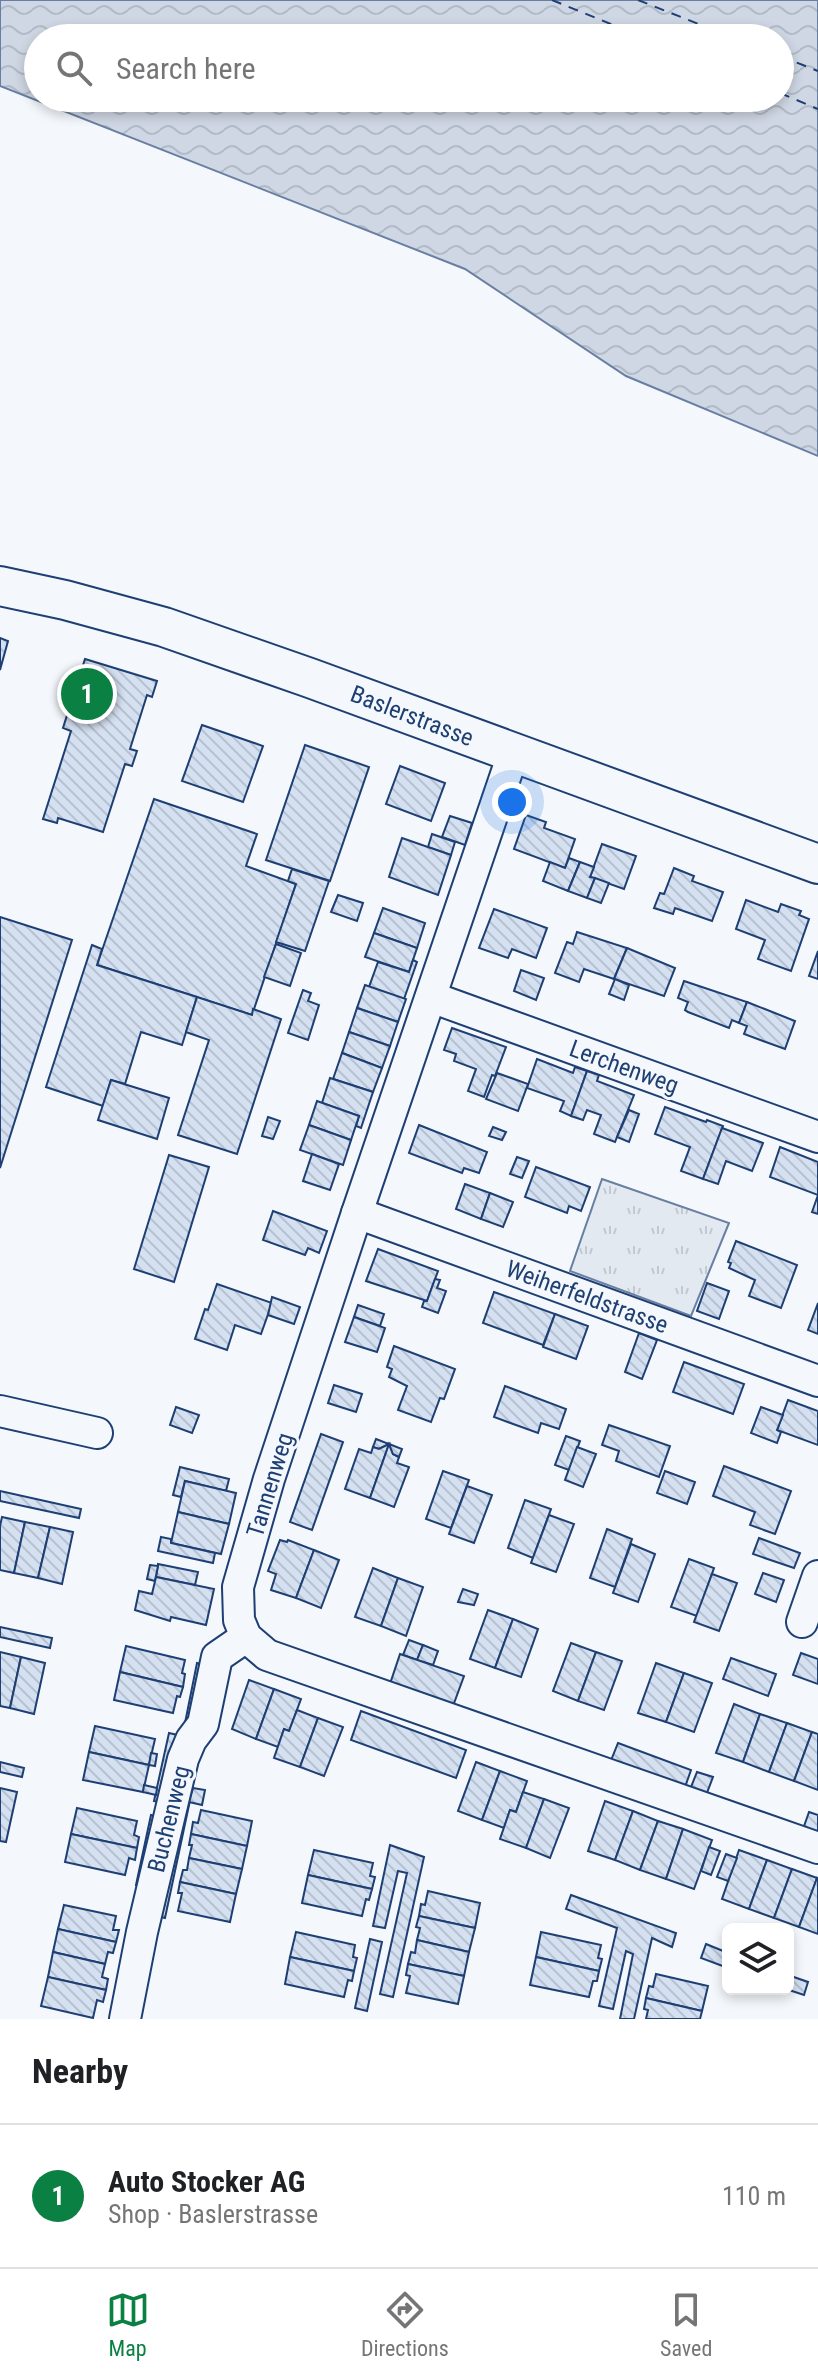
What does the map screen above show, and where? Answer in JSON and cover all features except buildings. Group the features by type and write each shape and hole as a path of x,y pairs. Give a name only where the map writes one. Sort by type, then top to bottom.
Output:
{"main road":[{"name":"Baslerstrasse","path":"0,586 164,627 818,864"}],"street":[{"name":"Tannenweg","path":"246,1637 239,1620 238,1587 269,1479 513,754"},
{"name":"Lerchenweg","path":"431,997 818,1137"},
{"name":"Weiherfeldstrasse","path":"357,1213 818,1381"},
{"path":"0,1411 97,1433"},
{"path":"802,1622 818,1576"},
{"path":"246,1637 267,1655 818,1848"},
{"name":"Buchenweg","path":"125,2019 183,1759 191,1740 203,1724 217,1657 246,1637"}],"green space":[{"path":"602,1179 729,1223 691,1316 570,1271"}],"water":[{"path":"0,0 818,0 818,456 626,376 465,269 66,112 794,112 794,24 24,24 24,95 0,86"}],"ferry route":[{"path":"552,0 611,24"},
{"path":"638,0 699,24"},
{"path":"794,62 818,71"},
{"path":"794,99 818,109"}],"place":[{"name":"Auto Stocker AG","path":"87,694"}]}
